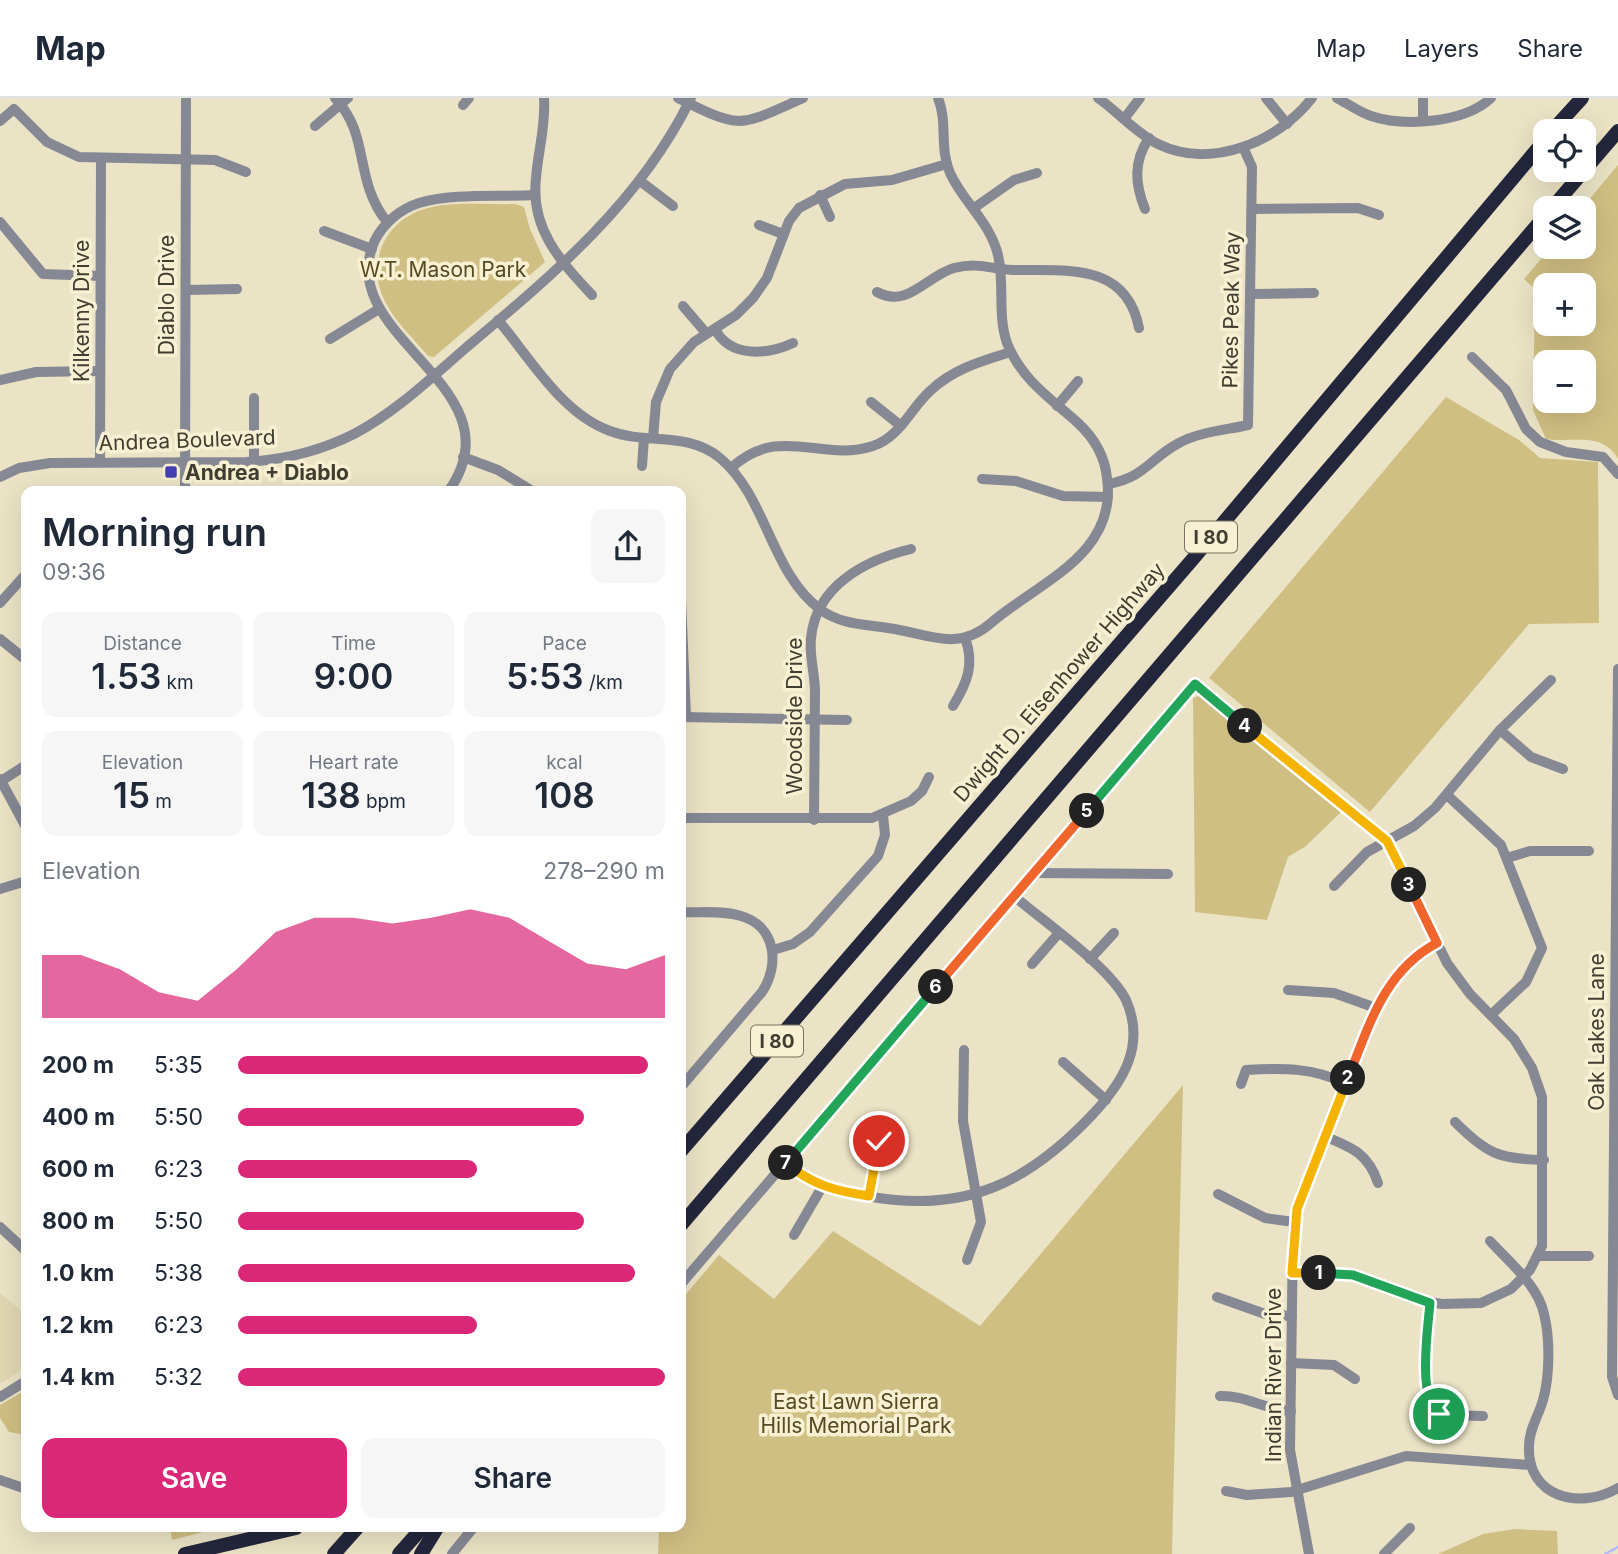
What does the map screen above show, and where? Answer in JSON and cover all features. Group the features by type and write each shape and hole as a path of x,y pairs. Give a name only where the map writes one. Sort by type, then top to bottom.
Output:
{"highway":[{"path":"1554,119 1569,98"},
{"path":"1562,119 1582,98"},
{"path":"1562,196 1618,131"},
{"name":"Dwight D. Eisenhower Highway","path":"686,1145 1192,560 1533,154"},
{"name":"I 80","path":"686,1219 1533,230"},
{"path":"185,1554 279,1532"},
{"path":"334,1554 353,1532"},
{"path":"399,1554 418,1532"},
{"path":"421,1554 435,1532"}],"street":[{"name":"Diablo Drive","path":"185,486 186,98"},
{"path":"544,98 543,139 535,195 542,229 564,265 592,295"},
{"path":"678,98 690,101 721,120 744,122 803,98"},
{"path":"911,549 882,558 855,571 832,591 819,609 848,623 887,627 928,639 965,638 982,630 1013,603 1071,565 1099,529 1108,497 1104,461 1093,440 1031,383 1011,352 1001,316 1000,268 993,239 947,164 945,120 938,98"},
{"path":"1098,98 1149,138 1170,148 1194,152 1243,147 1287,124 1312,98"},
{"path":"1124,119 1140,98"},
{"path":"1266,98 1287,124"},
{"path":"1337,98 1373,116 1423,120 1463,116 1491,98"},
{"path":"1423,98 1423,120"},
{"path":"314,126 341,100 358,136 370,197 387,222"},
{"name":"Andrea Boulevard","path":"0,477 40,463 254,461 304,453 354,433 385,415 564,265 614,214 640,181 690,101"},
{"path":"0,121 15,109 38,134 57,148 79,157 224,162 246,172"},
{"path":"1145,209 1136,174 1141,151 1149,138"},
{"name":"Pikes Peak Way","path":"1108,484 1140,474 1173,446 1199,436 1248,425 1252,209 1251,162 1243,147"},
{"name":"Kilkenny Drive","path":"100,159 100,462"},
{"path":"642,466 656,402 664,380 685,350 745,307 760,289 795,211 820,195 845,184 892,180 947,164"},
{"path":"974,208 1009,183 1037,173"},
{"path":"640,181 673,206"},
{"path":"451,486 463,457 464,433 458,409 434,374 379,309 369,280 372,249 387,222 407,208 430,201 535,195"},
{"path":"820,195 830,217"},
{"path":"1252,209 1352,208 1379,215"},
{"path":"0,222 43,274 100,276"},
{"path":"759,225 783,234"},
{"path":"324,232 372,249"},
{"path":"877,292 903,297 935,276 956,268 989,265 1000,268 1072,270 1101,278 1129,302 1139,328"},
{"path":"186,290 237,289"},
{"path":"1251,294 1314,293"},
{"path":"684,306 724,342 739,350 766,351 793,343"},
{"path":"330,339 379,309"},
{"name":"Woodside Drive","path":"498,320 581,415 611,432 691,442 713,453 731,468 797,585 819,609 811,639 815,719 814,820"},
{"path":"731,468 745,456 775,445 855,449 873,446 889,437 929,391 950,375 1011,352"},
{"path":"1472,357 1506,390 1532,437 1566,452 1603,457 1618,474"},
{"path":"0,380 36,372 100,370"},
{"path":"1057,406 1078,381"},
{"path":"254,398 254,461"},
{"path":"871,402 901,425"},
{"path":"463,457 498,470 524,486"},
{"path":"982,479 1016,481 1063,496 1108,497"},
{"path":"0,603 21,580"},
{"path":"953,706 968,677 970,654 965,638"},
{"path":"0,639 21,656"},
{"name":"Oak Lakes Lane","path":"1618,669 1616,1206 1612,1377 1618,1395"},
{"path":"1334,886 1367,852 1414,826 1447,795 1500,730 1551,680"},
{"path":"686,1278 1195,684 1387,841 1456,977 1520,1046 1539,1084 1544,1115 1544,1235 1538,1256 1524,1278 1502,1295 1481,1303 1430,1303 1353,1275 1292,1273"},
{"path":"686,717 847,720"},
{"path":"1500,730 1531,757 1563,769"},
{"path":"21,768 1,780 21,818"},
{"path":"686,818 858,820 883,816 911,801 922,791 929,777"},
{"path":"1447,795 1489,831 1507,858 1542,948 1526,982 1491,1014"},
{"path":"773,950 793,944 810,932 878,856 885,835 883,816"},
{"path":"1507,858 1530,851 1589,851"},
{"path":"1034,873 1168,874"},
{"path":"0,889 21,883"},
{"path":"785,1162 803,1178 822,1187 869,1196 922,1202 976,1194 1015,1179 1042,1162 1106,1100 1128,1067 1133,1027 1125,999 1090,960 1014,896"},
{"path":"686,912 743,916 762,929 773,950 774,966 769,982 686,1081"},
{"path":"1090,960 1114,933"},
{"path":"1032,964 1058,934"},
{"name":"Indian River Drive","path":"1309,1554 1290,1450 1294,1222 1324,1136 1376,1008 1399,971 1437,943"},
{"path":"1289,990 1334,993 1376,1008"},
{"path":"964,1050 963,1121 981,1222 967,1260"},
{"path":"1063,1062 1106,1100"},
{"path":"1241,1084 1246,1070 1289,1069 1313,1070 1346,1084"},
{"path":"1455,1122 1492,1154 1514,1160 1544,1160"},
{"path":"1324,1136 1357,1150 1366,1157 1378,1183"},
{"path":"869,1196 879,1141"},
{"path":"794,1235 822,1187"},
{"path":"1218,1194 1265,1218 1294,1222"},
{"path":"0,1227 21,1246"},
{"path":"1490,1241 1524,1278 1542,1305 1546,1327 1545,1389 1528,1443 1531,1465 1546,1487 1570,1500 1592,1500 1618,1488"},
{"path":"1538,1256 1589,1256"},
{"path":"1217,1297 1265,1314 1292,1316"},
{"path":"1430,1303 1426,1364 1430,1406 1445,1415 1483,1416"},
{"path":"1291,1363 1334,1365 1355,1378"},
{"path":"0,1397 21,1384"},
{"path":"1220,1395 1237,1396 1268,1409 1291,1411"},
{"path":"1226,1491 1247,1495 1296,1491 1406,1456 1531,1465"},
{"path":"0,1480 21,1487"},
{"path":"1384,1554 1410,1528"},
{"path":"452,1554 470,1532"}],"shaded area":[{"path":"0,1293 21,1311 21,1370 0,1384"}],"green space":[{"path":"1618,165 1618,459 1612,450 1595,441 1546,439 1534,413 1596,413 1596,350 1534,350 1534,336 1596,336 1596,273 1533,273 1533,287 1524,279 1541,259 1596,259 1596,196 1592,196"},
{"name":"W.T. Mason Park","path":"460,204 515,204 524,207 530,229 545,262 434,357 428,356 398,322 382,295 378,263 381,248 388,235 398,223 428,208"},
{"path":"1446,397 1519,440 1540,458 1598,462 1599,623 1529,624 1370,812 1209,678"},
{"path":"1206,693 1343,810 1306,846 1288,857 1267,920 1195,912 1193,698"},
{"name":"East Lawn Sierra Hills Memorial Park","path":"1183,1085 1172,1554 658,1554 659,1532 686,1532 686,1294 719,1255 774,1299 833,1231 980,1326"},
{"path":"21,1393 21,1434 9,1432 0,1418 0,1405"},
{"path":"1515,1529 1557,1531 1558,1554 1438,1554 1483,1534"},
{"path":"171,1532 203,1532 172,1540"}],"waterway":[{"path":"1605,1554 1618,1547"}],"place":[{"name":"Andrea + Diablo","path":"171,472"}],"route":[{"path":"879,1141 869,1196 822,1187 803,1178 785,1162 1195,684 1387,841 1437,943 1399,971 1376,1008 1301,1195 1294,1222 1292,1273 1353,1275 1430,1303 1426,1364 1428,1400 1430,1406 1439,1414"}]}
